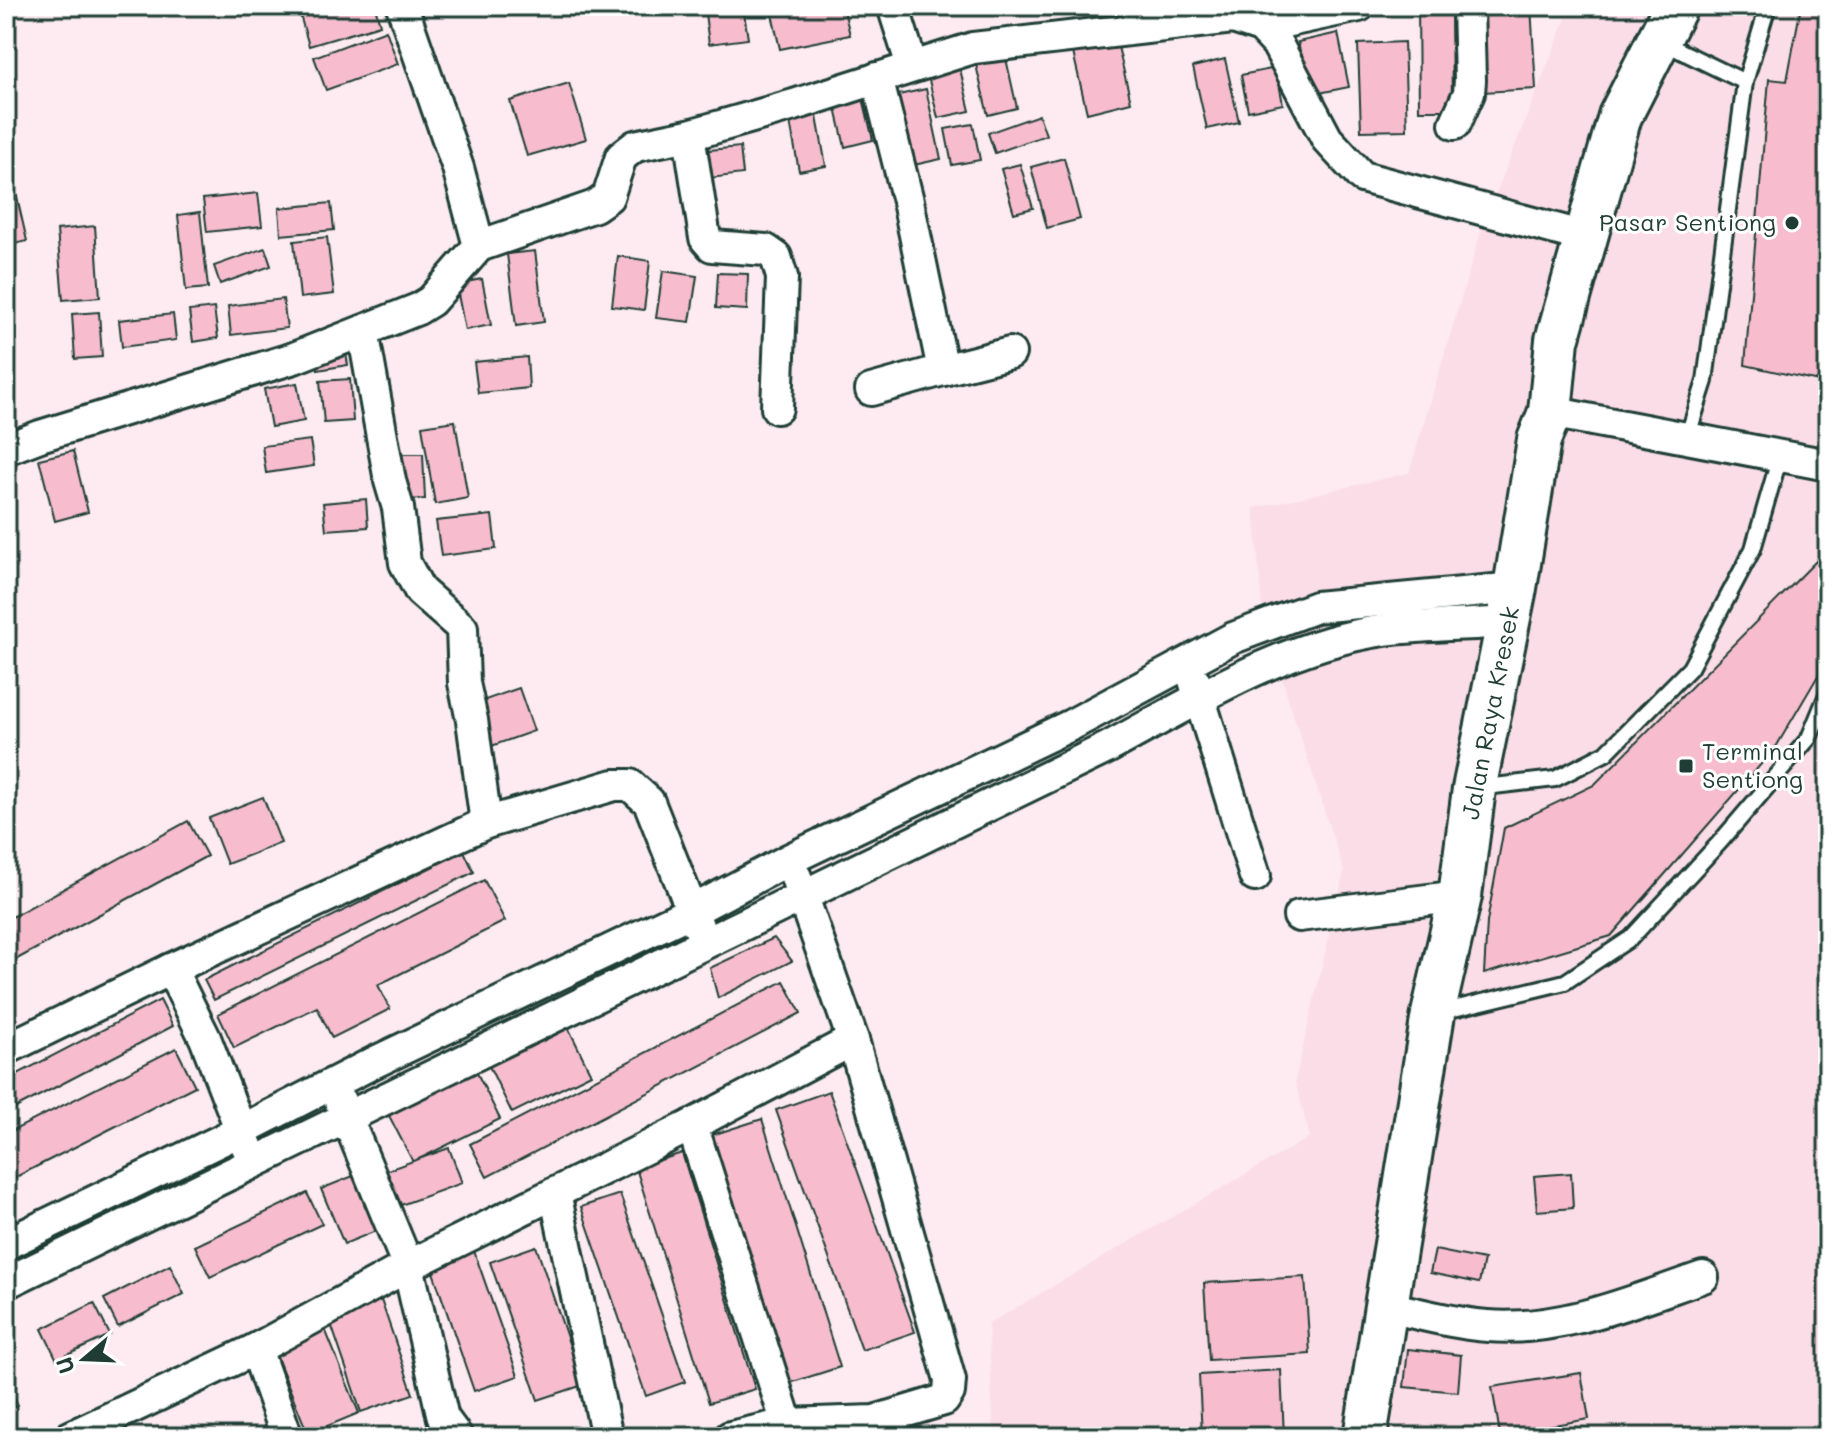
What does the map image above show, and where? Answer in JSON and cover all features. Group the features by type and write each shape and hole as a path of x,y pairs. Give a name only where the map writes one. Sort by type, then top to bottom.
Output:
{"main road":[{"name":"Jalan Raya Kresek","path":"1365,1437 1433,1014 1460,896 1474,789 1511,605 1539,440 1550,412 1557,340 1620,116 1668,23"}],"street":[{"path":"402,6 458,168 479,246"},
{"path":"893,6 912,66"},
{"path":"1261,27 1359,6"},
{"path":"1455,124 1469,93 1468,6"},
{"path":"6,449 294,358 418,309 431,301 479,246 595,206 608,197 621,157 635,146 689,135 973,48 1233,18 1261,27 1277,44 1327,139 1362,177 1585,237"},
{"path":"877,78 908,201 943,370"},
{"path":"689,135 705,238 712,246 766,250 776,257 782,277 777,408"},
{"path":"363,331 390,481 398,508 405,563 420,591 462,628 464,683 486,823"},
{"path":"871,390 1010,353"},
{"path":"1550,412 1828,465"},
{"path":"6,1244 692,911 790,859 1071,725 1233,638 1316,607 1368,600 1511,605"},
{"path":"6,1283 1109,747 1249,672 1320,646 1511,605"},
{"path":"1188,663 1255,876"},
{"path":"6,1049 486,823 614,785 630,785 649,802 705,943"},
{"path":"730,1437 787,1424 874,1421 944,1400 949,1392 950,1380 853,1040 790,859"},
{"path":"1299,916 1460,896"},
{"path":"171,969 205,1038 253,1162"},
{"path":"70,1437 256,1349 408,1266 692,1125 853,1040"},
{"path":"331,1085 347,1116 408,1266 443,1418 457,1437"},
{"path":"692,1125 787,1424"},
{"path":"555,1193 607,1437"},
{"path":"1386,1307 1487,1326 1531,1327 1603,1311 1703,1277"},
{"path":"256,1349 287,1437"}],"lane":[{"path":"1687,438 1705,381 1745,82 1768,6"},
{"path":"1668,23 1745,82"},
{"path":"1474,789 1555,779 1606,753 1690,668 1753,549 1780,456"},
{"path":"1433,1014 1565,982 1631,938 1720,842 1809,738 1828,692"}],"shaded area":[{"path":"1571,6 1828,6 1828,1437 994,1437 988,1324 1310,1137 1295,1081 1344,872 1263,620 1254,508 1409,473 1482,228"}],"building":[{"path":"329,6 375,6 380,25 309,46 300,15"},
{"path":"704,6 743,6 748,39 709,44"},
{"path":"811,6 843,6 850,35 780,49 772,14"},
{"path":"1418,6 1451,6 1452,110 1419,110"},
{"path":"1478,6 1531,6 1536,89 1483,92"},
{"name":"Pasar Sentiong","path":"1801,6 1828,6 1828,383 1745,365 1769,79 1787,81"},
{"path":"386,30 398,64 326,90 314,57"},
{"path":"1338,33 1349,87 1309,95 1298,42"},
{"path":"1116,38 1131,102 1087,113 1072,48"},
{"path":"1404,42 1407,130 1361,131 1358,44"},
{"path":"1005,54 1017,108 988,115 975,61"},
{"path":"1225,59 1239,122 1207,129 1193,67"},
{"path":"1276,68 1283,104 1248,111 1241,75"},
{"path":"960,69 970,111 938,118 928,76"},
{"path":"569,83 586,139 527,156 510,101"},
{"path":"926,89 941,159 909,166 894,96"},
{"path":"863,98 873,140 845,147 835,104"},
{"path":"816,111 826,166 799,171 789,116"},
{"path":"1039,115 1046,135 995,153 988,133"},
{"path":"973,124 980,160 952,165 945,129"},
{"path":"740,147 743,174 702,179 699,151"},
{"path":"1064,158 1080,219 1047,228 1031,167"},
{"path":"1020,164 1033,208 1014,213 1001,169"},
{"path":"16,193 27,241 6,246 6,195"},
{"path":"258,193 262,226 207,232 203,199"},
{"path":"331,203 334,230 281,235 279,208"},
{"path":"200,212 208,288 186,290 178,215"},
{"path":"95,226 100,297 63,300 57,230"},
{"path":"327,237 334,294 300,298 294,241"},
{"path":"265,248 271,266 220,284 214,266"},
{"path":"535,251 544,322 516,326 507,254"},
{"path":"618,256 650,261 644,310 612,306"},
{"path":"663,271 697,276 690,322 656,318"},
{"path":"718,273 748,274 747,310 716,308"},
{"path":"482,279 491,325 465,330 456,284"},
{"path":"283,299 287,328 231,335 228,306"},
{"path":"214,308 218,338 193,342 189,311"},
{"path":"99,312 102,357 75,359 72,314"},
{"path":"173,314 176,340 122,347 119,320"},
{"path":"345,348 348,365 318,370 316,352"},
{"path":"527,357 529,388 478,393 474,362"},
{"path":"350,379 353,421 324,423 320,381"},
{"path":"297,383 304,421 271,427 264,389"},
{"path":"455,421 468,498 435,504 422,426"},
{"path":"310,440 314,466 266,473 262,446"},
{"path":"73,451 88,512 55,521 39,459"},
{"path":"399,454 423,454 425,499 401,500"},
{"path":"366,499 368,527 326,530 323,503"},
{"path":"492,515 496,549 441,556 436,521"},
{"name":"Terminal Sentiong","path":"1828,549 1828,583 1819,674 1776,747 1611,936 1484,974 1487,922 1504,828 1594,785"},
{"path":"519,688 534,731 486,748 471,705"},
{"path":"263,797 281,843 227,864 209,818"},
{"path":"188,821 207,856 6,965 6,920"},
{"path":"464,851 474,872 214,1000 204,980"},
{"path":"484,880 505,921 378,985 390,1009 332,1038 317,1007 234,1048 218,1014"},
{"path":"774,938 792,961 718,998 710,968"},
{"path":"784,981 801,1013 487,1177 470,1144"},
{"path":"160,1000 173,1026 6,1113 6,1080"},
{"path":"566,1023 591,1074 512,1113 487,1062"},
{"path":"176,1048 195,1086 6,1182 6,1134"},
{"path":"473,1065 500,1119 413,1162 385,1108"},
{"path":"829,1091 915,1332 862,1350 776,1110"},
{"path":"762,1119 840,1367 790,1383 712,1135"},
{"path":"449,1148 462,1183 398,1206 385,1171"},
{"path":"682,1153 755,1389 709,1403 636,1168"},
{"path":"1571,1173 1573,1208 1537,1211 1534,1176"},
{"path":"353,1176 376,1231 344,1244 321,1189"},
{"path":"307,1193 322,1224 210,1277 195,1246"},
{"path":"620,1194 685,1382 646,1396 581,1207"},
{"path":"536,1246 583,1385 538,1400 490,1262"},
{"path":"1435,1250 1484,1260 1479,1283 1430,1273"},
{"path":"474,1251 518,1376 474,1391 431,1266"},
{"path":"170,1265 184,1294 118,1327 104,1299"},
{"path":"1305,1277 1310,1354 1209,1360 1204,1283"},
{"path":"381,1300 413,1394 361,1412 329,1318"},
{"path":"94,1303 110,1335 57,1360 42,1329"},
{"path":"323,1324 359,1413 308,1434 272,1345"},
{"path":"1408,1349 1461,1355 1458,1392 1404,1387"},
{"path":"1281,1370 1284,1437 1202,1437 1199,1375"},
{"path":"1581,1373 1589,1419 1500,1434 1492,1387"},
{"path":"6,1381 18,1405 6,1412"}],"place":[{"name":"Pasar Sentiong","path":"1792,223"},
{"name":"Terminal Sentiong","path":"1686,766"}]}
